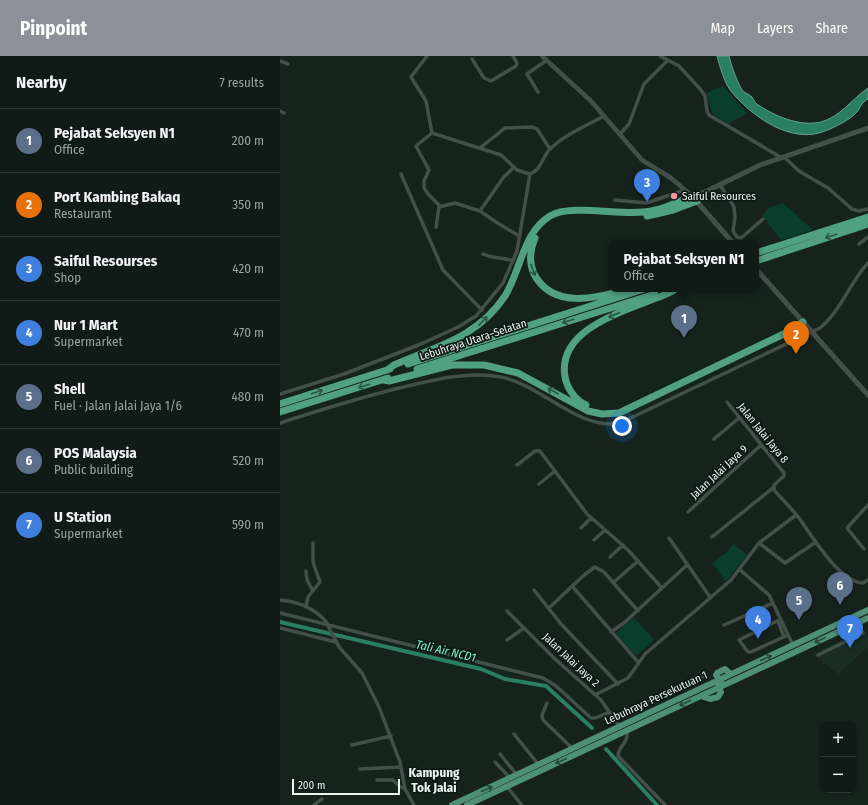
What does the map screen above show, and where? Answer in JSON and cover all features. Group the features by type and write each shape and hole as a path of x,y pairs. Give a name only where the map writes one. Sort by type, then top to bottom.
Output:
{"highway":[{"path":"616,292 584,299 563,297 555,294 542,285 533,272 531,250 536,236 546,224 571,213 644,216 656,215 694,199"},
{"path":"387,370 394,365 460,338 479,325 496,307 513,282 532,234 537,226 552,215 569,210 643,212 694,199"},
{"path":"759,252 868,217"},
{"path":"759,260 868,224"},
{"name":"Lebuhraya Utara–Selatan","path":"280,404 634,292"},
{"name":"Lebuhraya Utara–Selatan","path":"280,412 663,292"},
{"path":"668,292 611,315 579,337 569,350 564,370 567,384 577,399 583,404 600,410 622,408 802,320"},
{"path":"384,380 389,381 452,364 484,365 518,373 588,411 602,414 619,413 790,331 802,320"},
{"name":"Lebuhraya Persekutuan 1","path":"720,683 731,674 868,610"},
{"name":"Lebuhraya Persekutuan 1","path":"452,805 619,726 868,618"},
{"name":"Lebuhraya Persekutuan 1","path":"467,805 701,696 708,699 717,698 720,694 720,683"}],"main road":[{"path":"730,240 694,199 753,168 868,128"},
{"path":"759,272 868,395"}],"street":[{"path":"427,56 412,77 426,100 432,133"},
{"path":"472,59 486,79 491,81 516,66 517,62 513,56"},
{"path":"542,56 583,93 645,162 671,178 694,199"},
{"path":"660,56 681,68 704,93 709,115 783,157 799,171 828,188 852,209 859,211 868,209"},
{"path":"538,92 527,74 547,60"},
{"path":"620,134 629,124 644,84 667,60"},
{"path":"280,61 288,64"},
{"path":"432,133 505,157 514,167 524,173 530,174 538,168 544,156 550,149 566,137 604,116"},
{"path":"480,148 505,128 532,126 539,131 550,149"},
{"path":"432,133 416,146 429,170 424,181 425,190 440,206"},
{"path":"480,211 503,178 514,167"},
{"path":"401,174 443,270 482,310"},
{"path":"280,394 349,372 421,344 474,318 503,283 513,261 519,245 526,208 530,174"},
{"path":"720,185 734,207 735,218 733,232 737,237 741,238 763,220"},
{"path":"614,200 646,203 685,190"},
{"path":"436,227 437,209 440,206 454,203 480,211 520,236"},
{"path":"859,244 868,237"},
{"path":"483,254 495,259 504,258 513,261"},
{"path":"280,423 374,394 443,378 476,374 501,377 514,381 592,422 617,424 813,333 829,320 858,274 868,263"},
{"name":"Jalan Jalai Jaya 8","path":"727,402 784,475 774,487"},
{"path":"714,439 739,418"},
{"name":"Jalan Jalai Jaya 9","path":"688,512 761,445"},
{"path":"517,465 538,450 542,453 591,518 623,545 661,588"},
{"path":"539,484 555,471"},
{"path":"712,537 774,487 830,561 840,571 859,582 863,583 868,580"},
{"path":"864,549 848,531 848,525 868,506"},
{"path":"595,695 628,678 638,662 663,637 731,580 759,543 796,515"},
{"path":"581,528 591,518"},
{"path":"594,540 605,530"},
{"path":"669,538 710,598"},
{"path":"759,543 785,563 816,542"},
{"path":"306,606 307,599 320,582 313,562 313,543"},
{"path":"610,556 623,545"},
{"path":"614,582 638,561"},
{"path":"611,632 638,611 686,565"},
{"path":"549,608 595,567 604,572 614,582 638,611"},
{"path":"739,569 765,591 773,603 778,620 786,636 793,645"},
{"path":"306,571 307,580 313,591"},
{"path":"572,586 638,662"},
{"path":"534,590 618,684"},
{"path":"280,600 306,606 317,612 329,627 336,640 362,673 379,707 391,736 401,767 405,789 414,805"},
{"path":"724,625 773,603"},
{"name":"Jalan Jalai Jaya 2","path":"507,611 555,659 595,695 614,717 619,726"},
{"path":"280,614 329,627 425,648 543,678 556,686 591,718 595,718 610,712"},
{"path":"778,620 738,639 748,652 754,651 786,636"},
{"path":"818,655 862,633 856,623"},
{"path":"280,628 336,640"},
{"path":"507,640 524,628"},
{"path":"614,717 706,675"},
{"path":"547,703 542,715 542,720 572,748"},
{"path":"627,731 627,739 618,753 618,757 664,805"},
{"path":"514,734 538,764"},
{"path":"352,745 391,736"},
{"path":"500,754 517,775"},
{"path":"495,762 510,778"},
{"path":"360,769 401,767"},
{"path":"377,780 393,780 405,789"},
{"path":"507,787 522,805"},
{"path":"314,805 322,799"}],"shaded area":[{"path":"717,56 729,56 734,73 742,90 752,97 756,104 771,113 796,122 813,123 828,120 840,112 868,88 868,99 850,118 825,131 812,134 799,134 786,131 773,126 760,118 739,100 730,90 726,82"},
{"path":"723,86 747,113 728,124 712,113 707,93"},
{"path":"783,203 813,230 781,240 762,216 770,207"},
{"path":"733,544 747,555 726,581 712,563 727,552"},
{"path":"634,617 654,640 638,654 634,654 616,633"},
{"path":"865,629 868,636 868,647 838,674 813,654"}],"waterway":[{"name":"Tali Air NCD1","path":"280,622 481,669 505,679 546,686 592,728"},
{"path":"606,749 657,805"}],"place":[{"name":"Saiful Resources","path":"674,196"},
{"name":"Saiful Resourses","path":"647,202"},
{"name":"Pejabat Seksyen N1","path":"684,338"},
{"name":"Port Kambing Bakaq","path":"796,354"},
{"name":"POS Malaysia","path":"840,605"},
{"name":"Shell","path":"799,620"},
{"name":"Nur 1 Mart","path":"758,639"},
{"name":"U Station","path":"850,648"}],"district":[{"name":"Kampung Tok Jalai","path":"434,780"}]}
